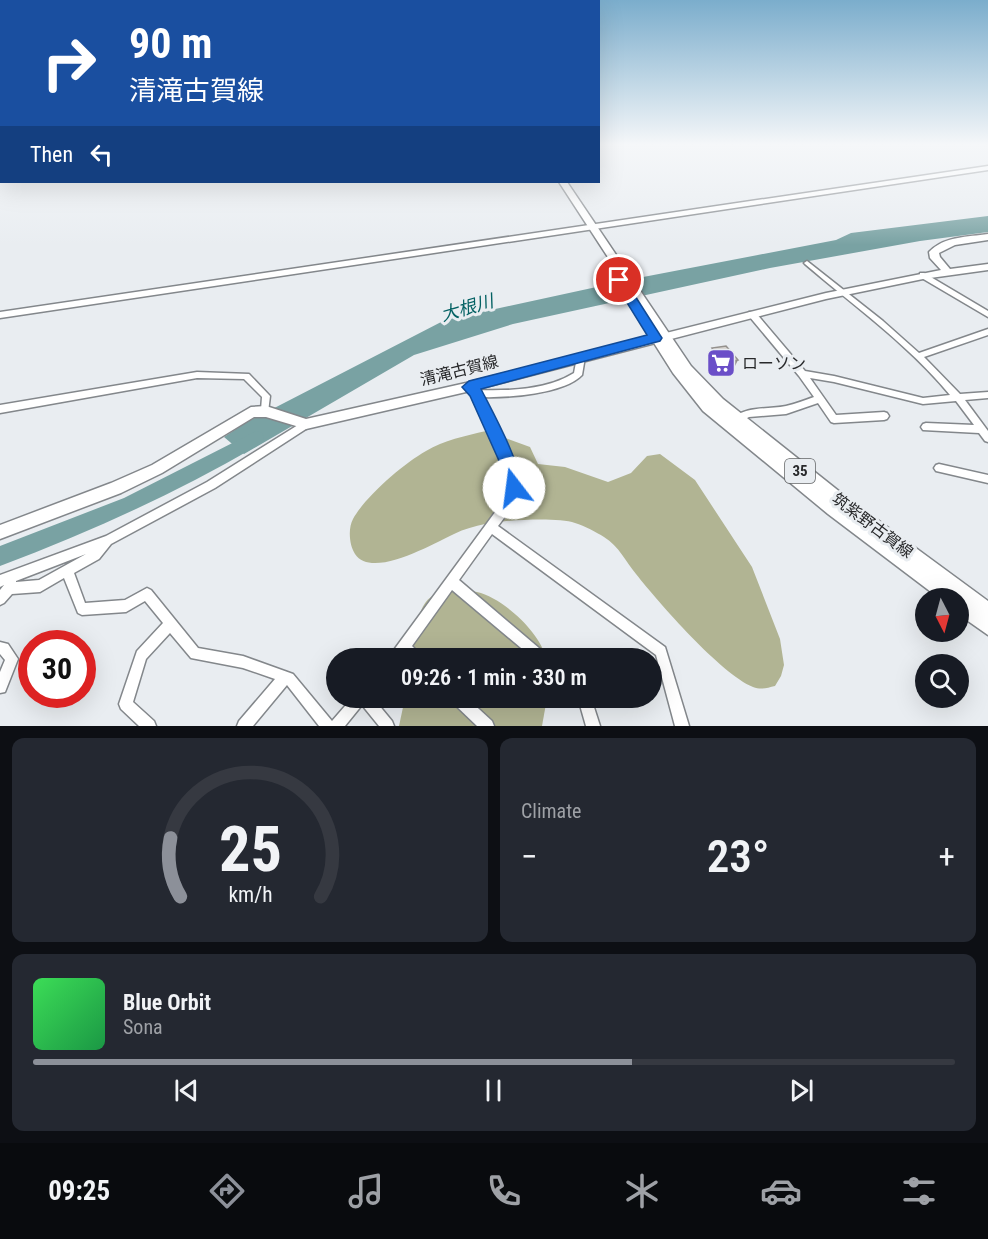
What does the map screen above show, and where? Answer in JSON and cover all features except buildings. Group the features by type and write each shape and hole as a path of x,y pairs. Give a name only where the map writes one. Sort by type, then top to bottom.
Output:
{"main road":[{"name":"筑紫野古賀線","path":"556,183 589,227"},
{"name":"筑紫野古賀線","path":"564,183 589,227 694,391 726,424 833,509 939,588"},
{"path":"947,271 935,258 934,252 938,248 949,243 988,237"},
{"name":"清滝古賀線","path":"302,424 472,390 581,357 843,293 922,275 988,267"},
{"name":"筑紫野古賀線","path":"660,337 702,388 736,420 988,611"},
{"path":"0,532 117,488 185,453 251,412 267,410 302,424"},
{"path":"969,611 988,626"}],"street":[{"path":"0,315 921,178"},
{"path":"807,262 918,356 958,399 988,438"},
{"path":"922,275 988,314"},
{"path":"752,314 802,374 834,419 884,416"},
{"path":"918,356 988,332"},
{"path":"404,647 507,503 514,488 512,472 472,390 513,391 564,383 578,375 581,357"},
{"path":"802,374 834,379 923,401 988,395"},
{"path":"0,409 197,375 246,376 266,396 267,410"},
{"path":"736,420 747,414 786,410 819,399"},
{"path":"0,600 7,582 109,540 211,485 302,424"},
{"path":"926,427 982,429"},
{"path":"939,468 988,479"},
{"path":"491,526 661,651 682,726"},
{"path":"7,582 40,586 95,555 109,540"},
{"path":"67,570 82,609 126,606 147,594 195,654 243,662 289,678 327,726"},
{"path":"451,581 530,648"},
{"path":"149,726 126,704 141,655 171,623"},
{"path":"0,648 4,648 12,659 0,687"},
{"path":"244,726 285,677"},
{"path":"336,726 351,708"},
{"path":"373,708 387,726"},
{"path":"468,708 487,726"},
{"path":"588,708 592,726"}],"green space":[{"path":"486,431 530,447 538,464 565,467 608,482 631,473 647,456 660,454 695,480 752,567 780,639 784,665 775,686 761,689 753,687 724,668 646,587 614,545 598,533 575,523 556,520 505,521 473,527 389,561 375,563 363,561 355,554 350,541 351,523 366,501 385,482 433,447"},
{"path":"453,590 487,595 519,618 542,648 413,648 419,615 428,600 438,593"},
{"path":"403,708 545,708 542,726 399,726"}],"water":[{"path":"988,216 988,232 920,241 770,268 513,324 414,355 244,454 224,437 247,422 445,320 638,278 836,240 851,233"}],"waterway":[{"name":"大根川","path":"0,556 66,532 131,504 256,438"}],"place":[{"name":"ローソン","path":"721,363"}],"route":[{"path":"514,488 512,472 475,393 469,387 655,338 619,280"}]}
